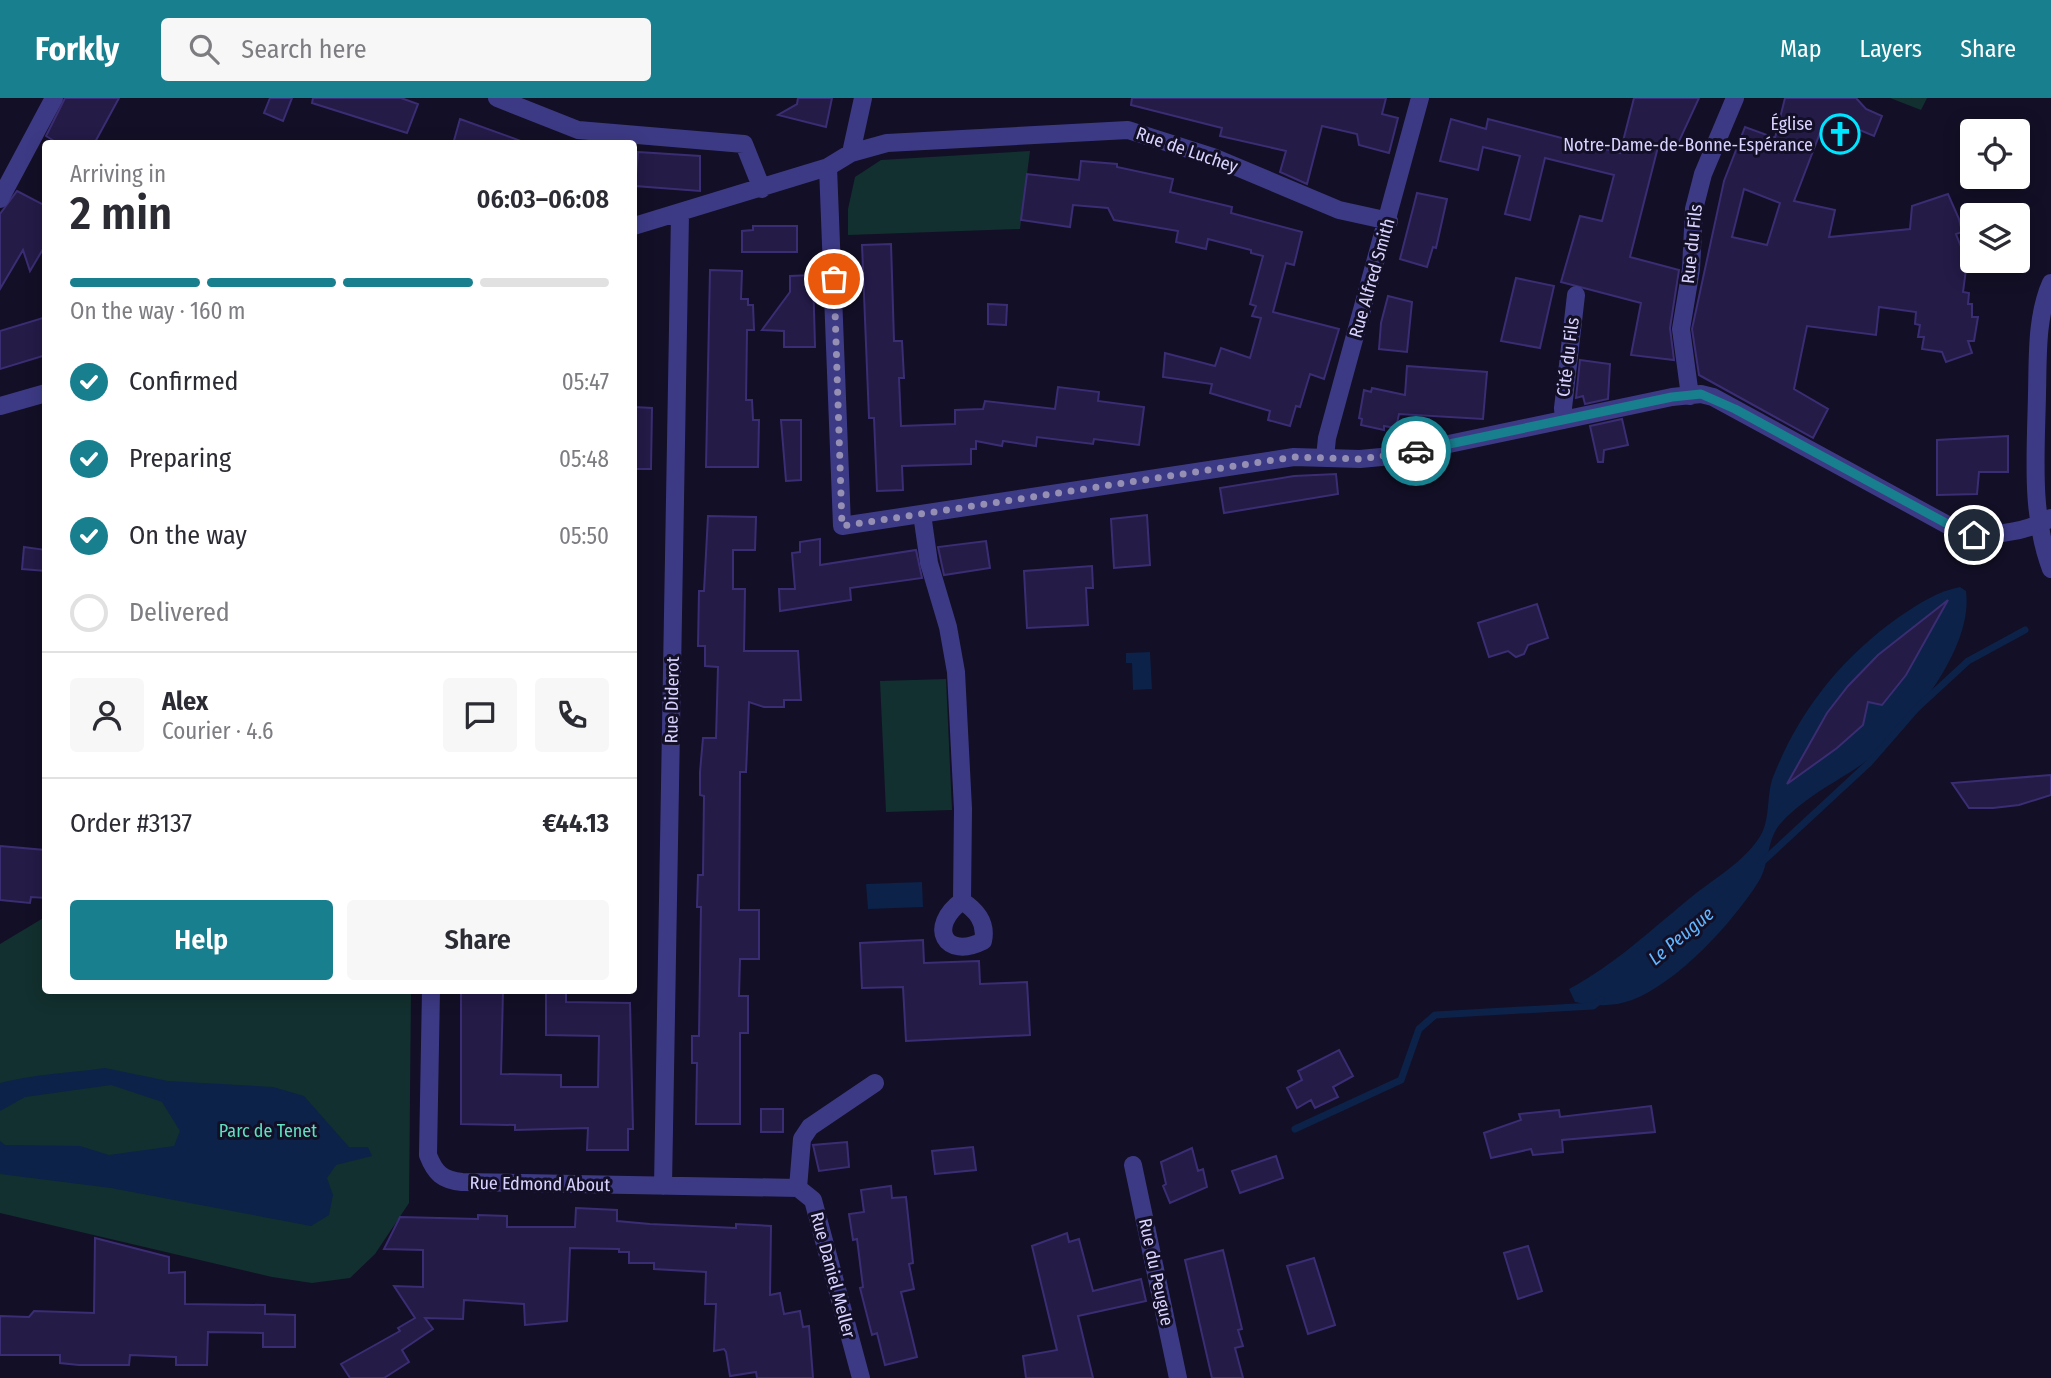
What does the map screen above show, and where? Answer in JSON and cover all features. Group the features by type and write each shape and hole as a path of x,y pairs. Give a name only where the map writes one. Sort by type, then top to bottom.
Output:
{"street":[{"path":"0,200 54,98"},
{"path":"497,98 578,130 744,145 762,189"},
{"path":"851,153 863,98"},
{"name":"Rue Alfred Smith","path":"1325,457 1327,438 1389,221 1420,98"},
{"name":"Rue du Fils","path":"1690,396 1681,329 1690,269 1694,209 1703,174 1735,98"},
{"name":"Rue de Luchey","path":"637,225 762,189 828,167 851,153 887,143 1128,130 1213,157 1339,210 1389,221"},
{"path":"828,167 842,526 1294,457 1360,459 1392,456 1690,396 1713,397 1955,528 1974,535 1996,534 2045,521"},
{"name":"Rue Diderot","path":"663,1186 680,214"},
{"path":"2051,283 2039,334 2035,472 2051,569"},
{"name":"Cité du Fils","path":"1564,420 1563,408 1576,295"},
{"path":"0,406 42,394"},
{"path":"922,514 931,574 948,627 956,672 963,809 962,901"},
{"name":"Rue Edmond About","path":"430,994 428,1155 434,1171 447,1181 462,1182 663,1186"},
{"path":"663,1186 798,1188 802,1139 810,1128 875,1083"},
{"name":"Rue du Peugue","path":"1133,1165 1178,1378"},
{"name":"Rue Daniel Meller","path":"798,1188 813,1200 861,1378"}],"green space":[{"path":"1890,98 1927,98 1921,110"},
{"path":"1030,151 1020,229 848,235 848,209 855,177 881,160"},
{"path":"946,679 952,810 886,812 880,681"},
{"name":"Parc de Tenet","path":"42,919 42,994 411,994 409,1203 375,1254 350,1278 312,1283 272,1277 0,1213 0,944"}],"water":[{"path":"1960,587 1966,591 1962,631 1954,652 1930,693 1902,729 1876,754 1807,800 1782,822 1773,835 1759,881 1720,932 1668,980 1632,1000 1611,1005 1575,1002 1569,989 1619,957 1730,868 1753,846 1763,831 1771,784 1784,753 1809,708 1840,668 1899,617 1936,595"},
{"path":"1150,652 1152,689 1133,690 1132,663 1126,663 1126,653"},
{"path":"922,882 923,907 868,909 866,884"},
{"path":"105,1068 168,1081 273,1087 304,1096 349,1147 368,1147 372,1156 336,1165 327,1178 333,1195 329,1215 311,1226 111,1188 0,1174 0,1141 5,1145 80,1146 109,1155 174,1146 180,1131 162,1102 111,1085 25,1097 0,1111 0,1083"}],"building":[{"path":"65,98 119,98 96,140 52,140 46,136"},
{"path":"270,98 292,98 283,121 264,113"},
{"path":"313,98 401,98 418,104 407,133 312,103"},
{"path":"798,98 832,98 826,127 778,115 797,104"},
{"path":"1132,98 1386,98 1382,114 1398,118 1389,153 1359,145 1357,134 1322,126 1307,184 1280,172 1286,151 1220,136 1222,128 1131,105"},
{"path":"1634,98 1699,98 1675,150 1659,143 1630,257 1679,270 1670,328 1674,360 1631,355 1641,303 1561,282 1580,216 1602,221 1614,175 1545,158 1530,220 1505,214 1520,156 1483,147 1478,170 1440,161 1451,119 1486,129 1488,119 1620,153"},
{"path":"1785,98 1856,98 1866,109 1882,116 1874,136 1855,128 1850,143 1820,133 1794,201 1835,210 1829,237 1910,229 1912,206 1948,194 1960,223 1960,233 1956,234 1960,244 1960,273 1966,273 1963,292 1969,293 1968,304 1972,304 1972,317 1978,317 1974,341 1968,341 1972,353 1946,362 1942,352 1922,349 1924,337 1918,337 1920,325 1915,324 1916,312 1879,307 1876,335 1807,326 1794,389 1828,409 1813,438 1699,375 1692,329 1724,181 1745,127 1775,138","holes":["1744,189 1780,203 1767,245 1732,237"]},
{"path":"460,119 518,140 454,140"},
{"path":"638,152 700,156 700,191 637,186"},
{"path":"1081,161 1117,164 1117,167 1173,179 1170,192 1232,207 1231,213 1302,232 1294,265 1286,263 1273,312 1339,329 1324,379 1310,374 1300,407 1296,406 1290,426 1268,420 1270,411 1210,393 1212,384 1163,377 1165,353 1215,366 1221,348 1250,358 1261,318 1252,316 1256,306 1250,304 1263,256 1251,253 1251,250 1208,239 1206,249 1176,242 1178,231 1114,220 1108,208 1073,205 1070,227 1021,220 1027,174 1079,180"},
{"path":"17,191 42,204 42,251 30,271 23,250 0,289 0,214"},
{"path":"1417,193 1447,199 1436,248 1433,247 1427,267 1400,259"},
{"path":"753,226 797,226 797,252 742,252 742,231 753,230"},
{"path":"891,244 894,341 902,341 904,378 899,378 901,426 955,424 955,410 983,409 985,401 1055,409 1058,387 1099,392 1098,401 1144,407 1139,445 1094,439 1093,444 1037,437 1036,446 1003,441 1002,446 976,441 976,449 971,449 971,464 902,466 903,490 877,491 874,418 869,418 862,245"},
{"path":"710,270 742,271 741,299 748,299 748,305 753,305 754,330 747,330 746,400 752,400 753,420 759,420 758,467 706,467"},
{"path":"813,275 815,347 784,347 784,331 762,330 790,292 790,276"},
{"path":"1516,278 1554,286 1540,348 1501,341"},
{"path":"1388,296 1412,302 1407,352 1379,349 1381,323"},
{"path":"988,304 1007,305 1006,325 988,324"},
{"path":"42,318 42,356 0,369 0,331"},
{"path":"1580,360 1610,364 1608,399 1585,404 1583,396 1576,398"},
{"path":"1407,366 1487,372 1483,419 1399,414 1396,428 1384,426 1384,430 1361,425 1362,419 1359,418 1364,390 1371,392 1372,388 1405,395"},
{"path":"637,407 652,408 651,469 637,469"},
{"path":"1622,419 1628,445 1604,450 1603,462 1598,462 1590,426"},
{"path":"781,420 801,420 801,480 786,481"},
{"path":"2008,436 2008,472 1979,472 1977,494 1937,495 1937,440"},
{"path":"1336,474 1338,494 1224,513 1220,488 1294,476"},
{"path":"1147,515 1150,565 1114,568 1111,519"},
{"path":"708,516 756,517 755,550 733,550 733,589 745,589 744,651 798,651 801,700 784,700 784,707 764,707 749,702 746,772 740,772 739,910 759,910 759,959 740,959 739,996 748,996 748,1033 740,1033 740,1124 696,1124 697,1063 692,1063 692,1036 699,1036 701,907 697,907 698,875 703,875 704,796 700,795 700,772 703,738 716,738 718,667 705,666 705,646 698,646 699,591 704,591"},
{"path":"820,539 820,565 916,550 922,578 850,588 851,600 780,611 779,589 795,589 792,553 800,552 800,542"},
{"path":"986,541 990,568 944,575 938,547"},
{"path":"24,547 42,549 42,571 22,569"},
{"path":"1092,566 1093,588 1086,588 1088,625 1027,628 1024,571"},
{"path":"1948,600 1906,675 1882,705 1868,702 1863,725 1837,748 1787,784 1827,713 1848,686 1878,655"},
{"path":"1537,604 1548,638 1528,645 1524,654 1516,657 1508,651 1489,657 1478,623"},
{"path":"2051,775 2051,795 2019,805 1993,808 1969,808 1952,783"},
{"path":"0,846 42,850 42,898 31,897 30,903 0,900"},
{"path":"923,940 924,963 979,961 980,984 1027,982 1030,1035 906,1041 903,987 862,988 860,943"},
{"path":"461,994 503,994 501,1074 561,1075 561,1087 598,1087 599,1036 546,1035 546,994 566,994 566,1002 630,1003 633,1129 628,1129 628,1150 587,1150 588,1128 515,1130 515,1125 461,1124"},
{"path":"1339,1050 1353,1076 1333,1087 1338,1097 1315,1108 1311,1100 1297,1108 1287,1088 1302,1080 1298,1071"},
{"path":"1651,1106 1655,1132 1562,1140 1563,1152 1533,1155 1531,1149 1491,1158 1484,1133 1521,1120 1519,1114 1559,1110 1560,1117"},
{"path":"761,1109 783,1109 783,1132 761,1132"},
{"path":"847,1142 849,1167 819,1171 813,1145"},
{"path":"973,1147 976,1170 935,1174 932,1151"},
{"path":"1192,1148 1198,1171 1203,1169 1207,1187 1170,1203 1163,1186 1166,1184 1161,1162"},
{"path":"1276,1156 1283,1178 1240,1193 1232,1171"},
{"path":"891,1186 892,1198 906,1197 913,1263 909,1264 914,1289 901,1292 917,1357 885,1365 877,1333 872,1335 860,1288 863,1287 857,1239 853,1240 849,1214 864,1212 861,1190"},
{"path":"576,1208 617,1210 617,1221 736,1228 736,1224 771,1226 770,1295 780,1293 784,1314 800,1311 803,1327 809,1326 813,1378 757,1378 756,1372 730,1376 726,1352 724,1349 714,1351 716,1304 705,1304 706,1272 654,1269 654,1263 629,1263 629,1252 619,1252 619,1249 570,1248 567,1321 525,1325 524,1304 464,1300 463,1319 425,1318 433,1329 402,1350 409,1362 384,1378 350,1378 341,1364 400,1331 398,1328 415,1318 394,1286 423,1287 423,1250 384,1249 400,1217 478,1219 478,1215 507,1216 507,1227 575,1227"},
{"path":"1067,1233 1069,1242 1079,1239 1093,1291 1141,1279 1146,1301 1078,1316 1093,1378 1026,1378 1023,1356 1057,1350 1032,1246"},
{"path":"95,1238 169,1257 169,1273 185,1272 185,1304 265,1305 265,1314 295,1315 295,1347 263,1347 263,1333 208,1332 207,1365 176,1365 176,1357 130,1355 129,1365 79,1365 60,1363 60,1355 0,1355 0,1316 29,1317 34,1311 94,1313"},
{"path":"1528,1246 1542,1291 1518,1299 1504,1253"},
{"path":"1223,1250 1242,1329 1238,1330 1243,1346 1235,1348 1243,1378 1212,1378 1185,1260"},
{"path":"1314,1258 1335,1325 1308,1334 1287,1266"}],"waterway":[{"name":"Le Peugue","path":"1761,863 1869,763 1916,709 1968,661 2025,630"},
{"name":"Le Peugue","path":"1295,1129 1401,1080 1419,1029 1435,1015 1593,1006 1601,1000"}],"way so far":[{"path":"834,279 842,526 1294,457 1360,459 1416,451"}],"place":[{"name":"Église Notre-Dame-de-Bonne-Espérance","path":"1840,134"}],"route":[{"path":"1416,451 1672,397 1701,394 1713,397 1955,528 1974,535"}]}
